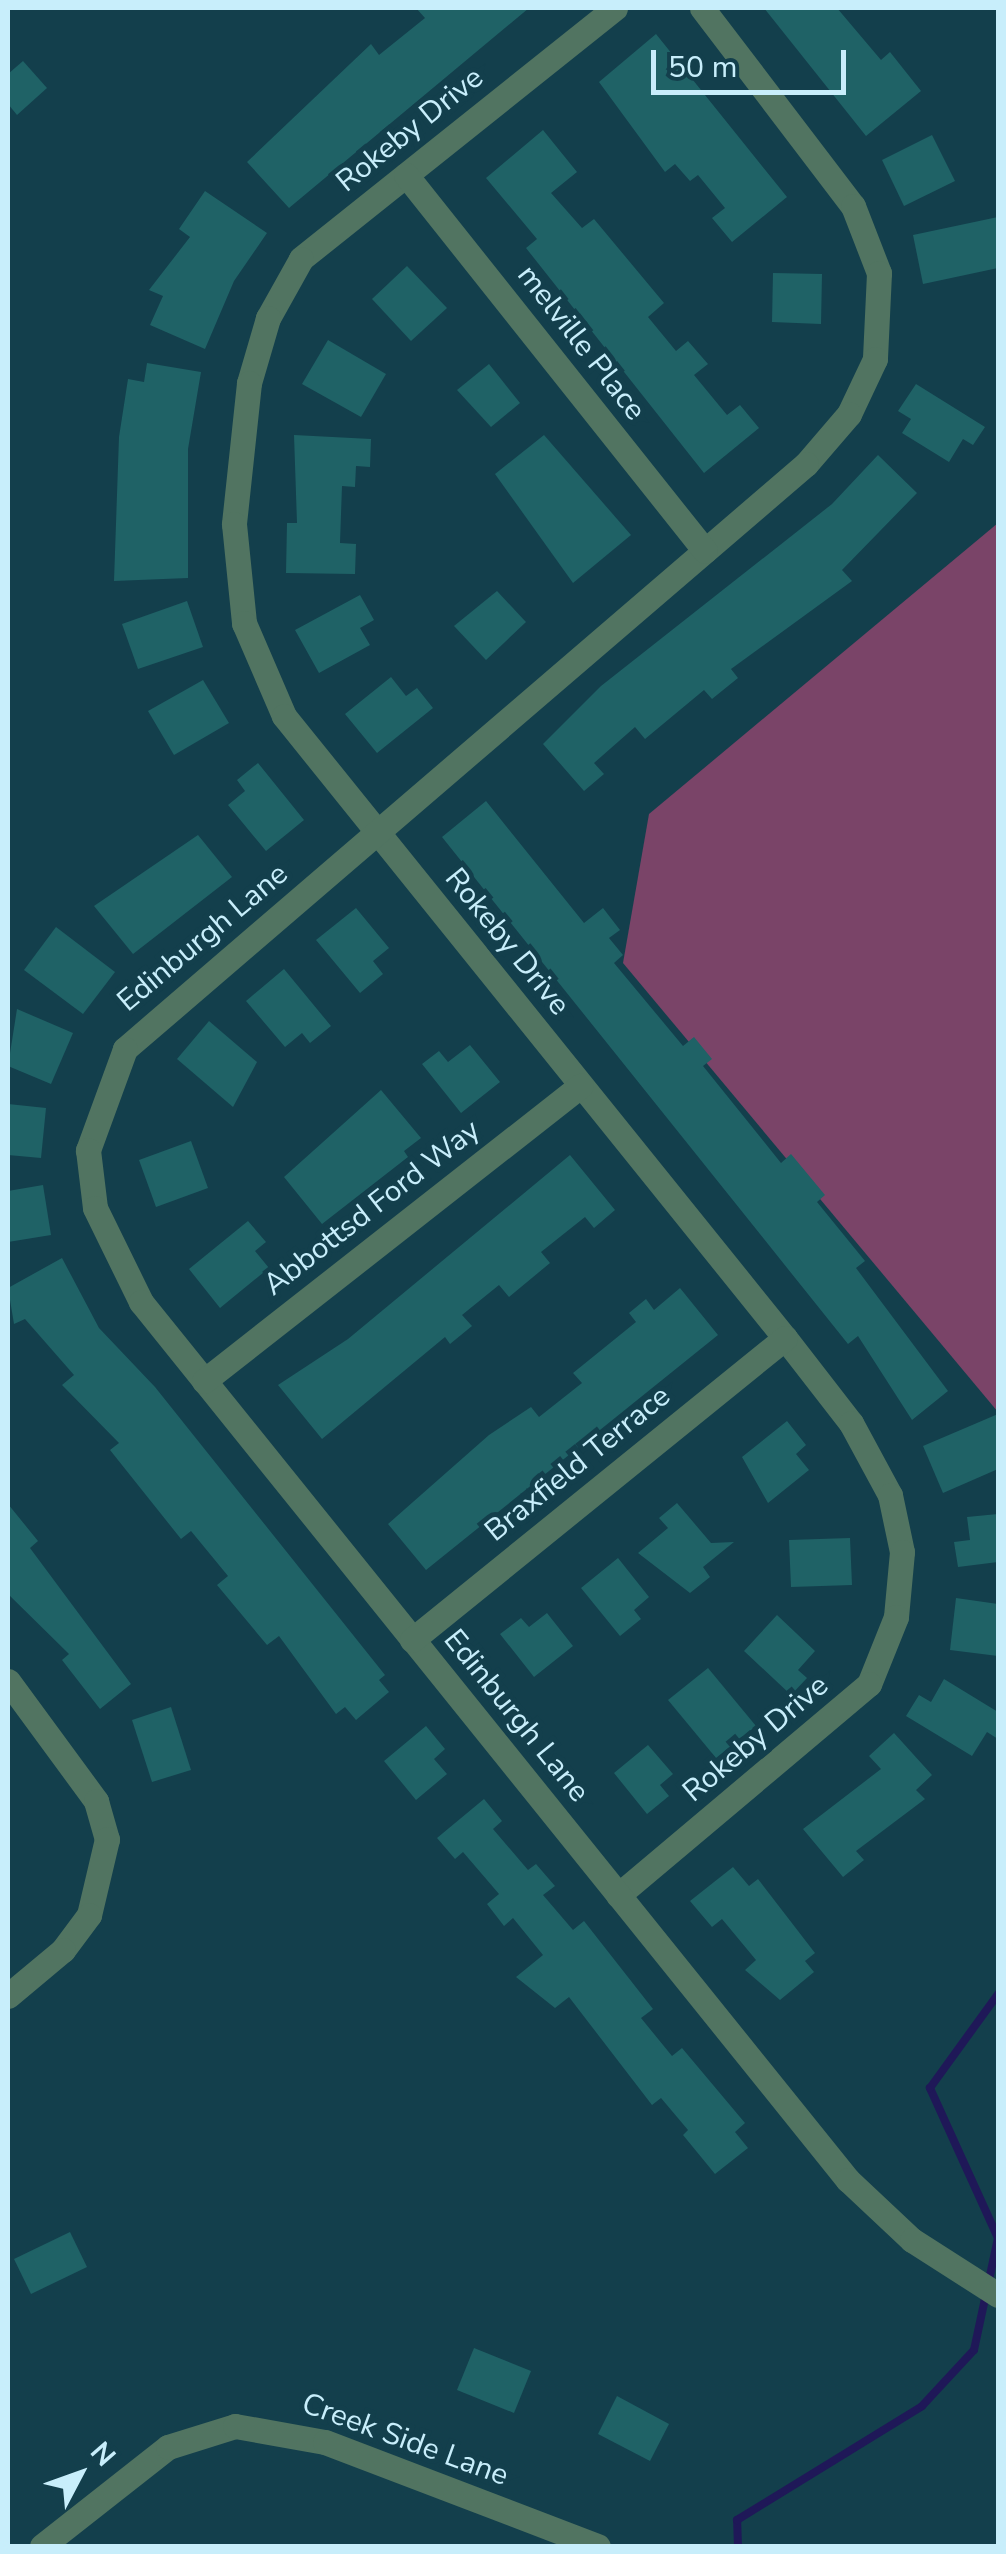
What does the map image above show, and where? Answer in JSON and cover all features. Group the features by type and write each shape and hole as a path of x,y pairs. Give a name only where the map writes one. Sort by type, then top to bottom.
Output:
{"street":[{"name":"Rokeby Drive","path":"616,8 301,259 268,318 249,383 234,524 244,623 284,716 785,1338 851,1423 890,1495 902,1552 896,1618 869,1684 618,1896"},
{"name":"Edinburgh Lane","path":"702,8 853,206 879,273 874,359 849,414 806,464 378,834 170,1004 125,1049 99,1104 88,1150 95,1208 141,1302 848,2180 912,2240 998,2295"},
{"name":"melville Place","path":"406,175 705,551"},
{"name":"Abbottsd Ford Way","path":"204,1381 580,1085"},
{"name":"Braxfield Terrace","path":"412,1640 785,1338"},
{"path":"8,1681 96,1800 107,1839 88,1915 63,1950 8,1996"},
{"name":"Creek Side Lane","path":"42,2546 168,2447 235,2426 325,2442 598,2546"}],"shaded area":[{"path":"998,523 998,1412 623,963 649,814"}],"building":[{"path":"416,8 529,8 289,208 247,162 371,44 379,55 425,18"},
{"path":"764,8 837,8 881,60 890,52 921,91 866,136"},
{"path":"656,34 787,197 732,242 712,218 725,208 698,175 690,181 675,164 665,172 599,82"},
{"path":"23,61 47,88 17,115 8,104 8,74"},
{"path":"543,130 577,172 551,193 582,228 594,219 664,303 648,317 676,351 688,341 708,364 694,375 727,415 740,405 759,428 704,473 526,248 537,239 486,178"},
{"path":"932,135 955,181 904,206 882,160"},
{"path":"205,191 267,233 234,281 205,349 150,325 163,296 149,290 190,237 179,229"},
{"path":"998,217 998,268 923,284 913,235"},
{"path":"407,266 447,308 411,341 372,299"},
{"path":"773,273 822,274 821,324 772,322"},
{"path":"328,340 386,374 361,417 302,384"},
{"path":"147,363 201,372 188,449 188,578 114,581 119,437 128,379 144,382"},
{"path":"489,364 520,403 491,427 457,390"},
{"path":"916,384 985,427 973,445 963,439 949,462 902,433 911,419 898,411"},
{"path":"294,435 371,439 370,467 356,466 355,487 342,486 340,543 356,544 355,574 286,573 287,523 297,523"},
{"path":"544,435 631,535 573,583 495,474"},
{"path":"878,455 917,493 842,570 852,581 731,669 738,678 712,699 704,690 645,739 635,727 594,763 604,774 584,791 543,744 601,686 832,504"},
{"path":"497,591 526,622 486,660 454,626"},
{"path":"360,595 374,620 360,628 370,645 319,673 295,630"},
{"path":"187,601 203,647 138,669 122,624"},
{"path":"391,677 406,696 417,688 433,708 377,753 345,714"},
{"path":"203,680 229,723 174,755 148,711"},
{"path":"258,763 304,820 266,851 228,805 245,791 237,780"},
{"path":"486,801 584,923 603,908 620,930 609,938 623,955 614,963 683,1046 694,1037 712,1059 703,1066 781,1163 791,1154 825,1195 817,1202 865,1261 856,1268 948,1391 912,1420 858,1336 848,1344 442,837"},
{"path":"198,835 232,877 133,954 94,906"},
{"path":"356,908 389,948 373,961 383,974 360,993 316,940"},
{"path":"56,927 115,972 83,1014 24,970"},
{"path":"284,969 331,1026 310,1043 302,1033 285,1047 246,1001"},
{"path":"17,1009 73,1033 51,1084 8,1066"},
{"path":"209,1021 257,1062 233,1107 177,1059"},
{"path":"470,1045 500,1082 461,1113 422,1064 439,1051 448,1062"},
{"path":"381,1090 421,1138 404,1151 408,1157 322,1224 284,1177"},
{"path":"8,1104 46,1108 41,1158 8,1155"},
{"path":"191,1141 208,1188 156,1207 139,1160"},
{"path":"570,1155 615,1210 594,1228 585,1217 541,1252 550,1263 509,1297 499,1285 462,1315 472,1326 450,1344 445,1337 322,1439 278,1385 348,1339"},
{"path":"43,1185 51,1235 8,1242 8,1191"},
{"path":"248,1221 266,1242 255,1251 269,1268 220,1308 189,1269"},
{"path":"62,1258 99,1328 155,1387 385,1675 379,1680 389,1692 356,1720 345,1707 336,1714 279,1636 267,1645 217,1585 228,1576 191,1531 181,1539 110,1450 119,1443 62,1385 74,1375 25,1319 14,1324 8,1288"},
{"path":"680,1288 718,1335 426,1570 388,1524 489,1435 531,1407 539,1417 582,1383 573,1373 636,1322 629,1313 646,1299 654,1310"},
{"path":"998,1414 998,1469 943,1493 923,1446"},
{"path":"787,1421 806,1445 796,1454 809,1470 768,1503 742,1457"},
{"path":"677,1503 711,1543 734,1542 703,1567 710,1577 690,1593 638,1553 668,1528 659,1518"},
{"path":"8,1504 38,1541 30,1548 131,1684 100,1709 62,1660 69,1654 8,1594"},
{"path":"998,1514 998,1562 958,1567 954,1542 970,1540 967,1517"},
{"path":"850,1538 852,1585 791,1587 789,1540"},
{"path":"618,1558 649,1597 634,1610 641,1619 620,1636 581,1588"},
{"path":"956,1598 998,1604 998,1656 950,1650"},
{"path":"547,1613 573,1646 534,1677 500,1634 521,1618 529,1627"},
{"path":"777,1615 815,1651 798,1670 807,1678 791,1695 744,1651"},
{"path":"708,1668 756,1726 716,1758 668,1700"},
{"path":"944,1679 998,1712 998,1739 987,1732 972,1756 906,1716 919,1695 931,1702"},
{"path":"171,1707 191,1770 152,1782 132,1720"},
{"path":"426,1726 445,1749 434,1759 447,1774 416,1800 384,1761"},
{"path":"894,1733 932,1775 916,1790 925,1799 856,1851 864,1860 843,1877 803,1829 881,1769 869,1756"},
{"path":"648,1745 673,1774 660,1785 669,1796 647,1814 614,1773"},
{"path":"484,1799 502,1821 493,1829 528,1870 536,1864 555,1886 543,1895 573,1930 584,1921 653,2009 641,2018 672,2056 682,2048 745,2123 735,2132 748,2148 715,2174 683,2135 688,2130 661,2098 652,2105 569,1997 555,2008 516,1977 543,1955 513,1918 504,1926 487,1904 499,1894 463,1852 455,1859 437,1838"},
{"path":"733,1867 749,1886 758,1879 815,1953 805,1961 814,1972 780,2000 745,1970 756,1960 722,1919 712,1927 690,1901"},
{"path":"70,2232 87,2267 31,2294 14,2259"},
{"path":"474,2348 531,2371 514,2413 457,2390"},
{"path":"617,2396 669,2424 650,2461 598,2434"}],"waterway":[{"path":"738,2546 737,2520 922,2406 974,2350 998,2238 930,2088 998,1994"}]}
